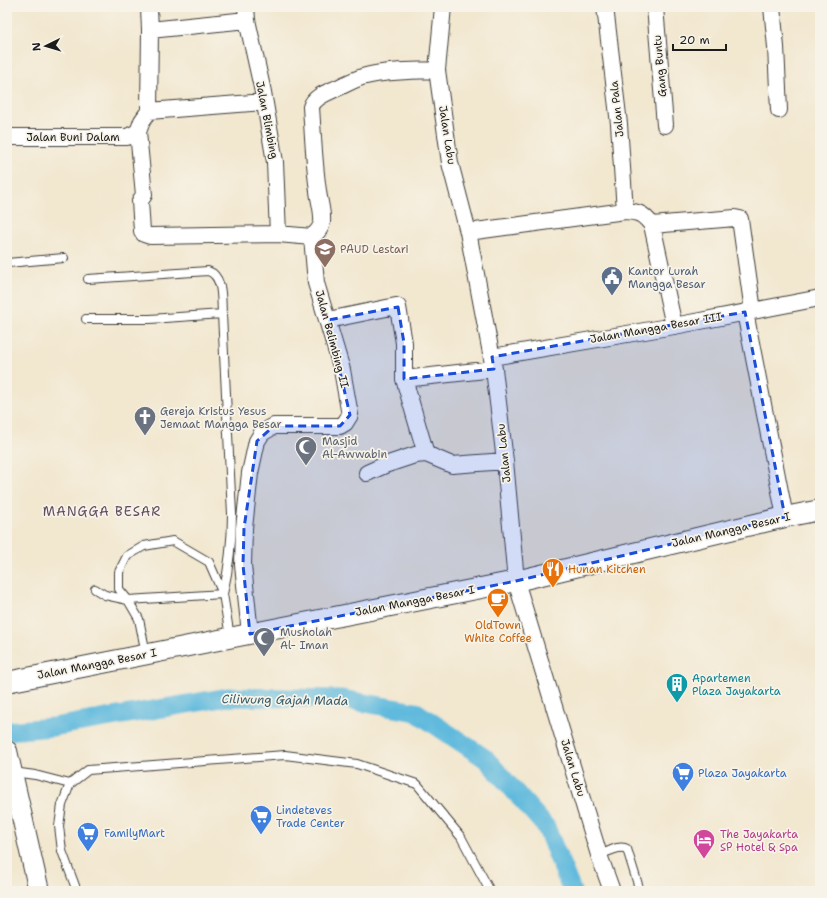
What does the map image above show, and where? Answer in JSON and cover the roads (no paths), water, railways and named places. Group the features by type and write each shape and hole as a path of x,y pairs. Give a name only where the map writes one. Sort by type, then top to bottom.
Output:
{"street":[{"path":"149,7 149,111 142,121 138,132 144,196 140,200 142,231 144,234 150,236 278,234 312,237 320,230 322,222 313,141 312,102 331,90 365,76 393,72 437,70"},
{"name":"Jalan Labu","path":"443,7 437,70 450,163 468,232 493,363 505,461 516,581 599,856 612,891"},
{"name":"Jalan Pala","path":"605,7 619,124 625,211"},
{"name":"Gang Buntu","path":"655,7 665,125"},
{"path":"772,7 779,110"},
{"path":"150,30 247,14"},
{"name":"Jalan Blimbing","path":"247,14 275,162 278,234"},
{"path":"149,111 264,102"},
{"name":"Jalan Buni Dalam","path":"7,137 127,137 138,132"},
{"path":"468,232 625,211 634,211 643,214 652,224 674,326"},
{"path":"652,224 735,218 740,219 749,311 785,517"},
{"name":"Jalan Belimbing II","path":"250,634 243,565 244,528 250,473 257,441 262,433 274,426 340,426 345,423 350,415 342,370 316,283 312,237"},
{"name":"Jalan Mangga Besar III","path":"404,379 493,363 820,298"},
{"path":"328,320 396,306 398,307 404,343 404,379 426,454"},
{"path":"367,474 385,464 415,455 426,454 452,465 505,461"},
{"name":"Jalan Mangga Besar I","path":"7,682 516,581 820,510"},
{"path":"9,760 39,891"}],"lane":[{"path":"7,263 64,258"},
{"path":"88,279 208,271 214,274 220,284 232,521 228,573 223,594"},
{"path":"86,319 150,319 222,314"},
{"path":"146,654 139,619 120,589 119,572 127,556 144,546 173,541 209,562 223,594 230,638"},
{"path":"95,589 105,595 128,600 223,594"},
{"path":"77,891 62,851 59,826 62,805 70,784 88,770 285,755 357,764 417,784 461,837 490,891"},
{"path":"9,760 35,775 70,784"},
{"path":"599,856 620,847 627,849 640,891"}],"waterway":[{"name":"Ciliwung Gajah Mada","path":"7,731 53,727 228,697 342,699 416,712 486,759 546,827 572,891"}],"place":[{"name":"PAUD Lestari","path":"325,268"},
{"name":"Kantor Lurah Mangga Besar","path":"612,296"},
{"name":"Gereja Kristus Yesus Jemaat Mangga Besar","path":"145,436"},
{"name":"Masjid Al-Awwabin","path":"306,466"},
{"name":"Hunan Kitchen","path":"553,588"},
{"name":"OldTown White Coffee","path":"498,618"},
{"name":"Musholah Al- Iman","path":"264,658"},
{"name":"Apartemen Plaza Jayakarta","path":"677,704"},
{"name":"Plaza Jayakarta","path":"683,792"},
{"name":"Lindeteves Trade Center","path":"261,836"},
{"name":"FamilyMart","path":"88,852"},
{"name":"The Jayakarta SP Hotel & Spa","path":"704,860"}],"district":[{"name":"MANGGA BESAR","path":"102,511"}]}
